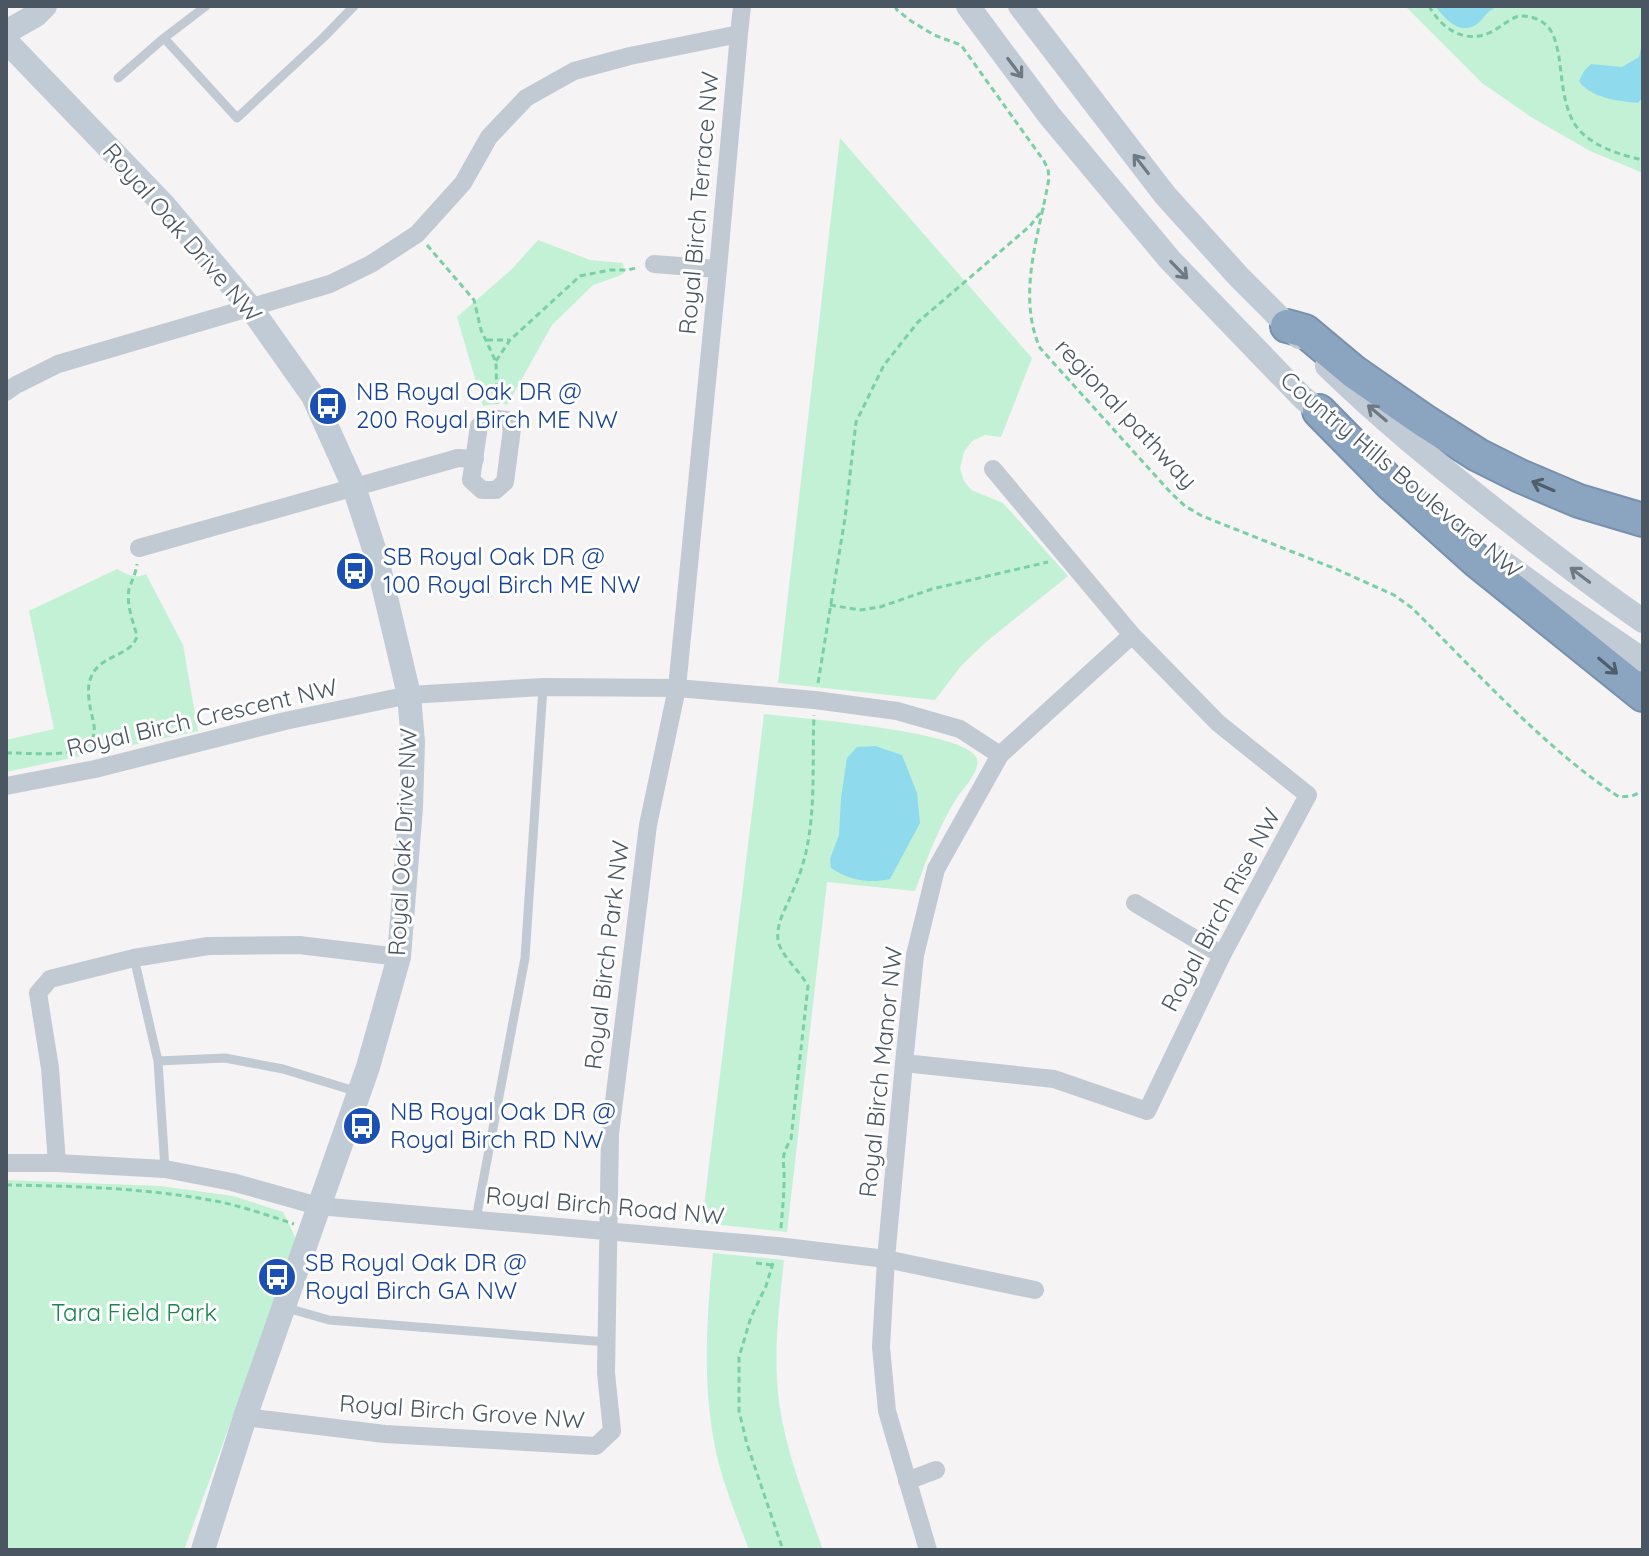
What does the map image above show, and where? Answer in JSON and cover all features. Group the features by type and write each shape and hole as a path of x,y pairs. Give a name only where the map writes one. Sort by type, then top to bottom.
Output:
{"highway":[{"path":"1287,326 1305,331 1354,372 1478,455 1579,501 1643,520"},
{"path":"1319,411 1391,484 1478,562 1643,695"}],"main road":[{"path":"6,30 21,6"},
{"path":"6,30 36,15 45,6"},
{"name":"Country Hills Boulevard NW","path":"968,6 1049,115 1170,260 1303,398 1506,565 1643,660"},
{"name":"Country Hills Boulevard NW","path":"1020,6 1165,195 1287,326 1361,399 1442,468 1643,621"},
{"name":"Royal Oak Drive NW","path":"6,41 163,204 250,307 313,396 354,487 376,555 409,695 413,742 411,807 399,957 359,1092 245,1417 203,1550"}],"street":[{"path":"739,34 742,6"},
{"name":"Royal Birch Terrace NW","path":"250,307 330,284 371,264 417,234 463,183 489,137 526,98 574,71 739,34 677,688"},
{"path":"654,264 718,269"},
{"path":"6,392 58,364 250,307"},
{"path":"488,418 507,420 512,429 505,482 496,490 482,490 471,480 475,459 479,426 488,418"},
{"path":"139,548 458,458 475,459"},
{"path":"409,695 543,687 677,688 815,700 897,711 960,729 1000,755 1132,635 993,469"},
{"name":"Royal Birch Rise NW","path":"904,1063 1054,1079 1147,1111 1222,955 1308,795 1218,723 1132,635"},
{"name":"Royal Birch Park NW","path":"610,1231 610,1134 624,1009 648,825 677,688"},
{"name":"Royal Birch Crescent NW","path":"6,786 95,769 285,721 409,695"},
{"name":"Royal Birch Manor NW","path":"928,1550 887,1411 881,1347 886,1259 915,955 936,869 1000,755"},
{"path":"1135,903 1222,955"},
{"path":"57,1163 50,1068 38,993 50,979 134,958 208,946 299,945 399,957"},
{"name":"Royal Birch Road NW","path":"6,1163 165,1169 232,1182 318,1206 777,1246 886,1259 1035,1290"},
{"name":"Royal Birch Grove NW","path":"245,1417 385,1434 596,1446 612,1431 606,1373 610,1231"},
{"path":"907,1481 936,1470"}],"lane":[{"path":"118,78 206,6"},
{"path":"164,38 237,118 354,6"},
{"path":"476,1219 525,958 543,687"},
{"path":"134,958 158,1061 165,1169"},
{"path":"158,1061 225,1058 283,1069 359,1092"},
{"path":"283,1307 329,1320 607,1342"}],"path":[{"name":"regional pathway","path":"895,6 911,21 934,35 961,45 1044,161 1049,178 1029,288 1032,332 1040,348 1171,493 1202,516 1394,595 1412,608 1581,770 1619,797 1643,791"},
{"path":"1429,6 1441,24 1464,36 1486,34 1516,17 1543,22 1554,39 1566,99 1575,123 1595,142 1643,160"},
{"path":"417,234 474,300 481,330 496,362 496,419"},
{"path":"496,362 510,340 580,276 654,264"},
{"path":"487,340 510,340"},
{"path":"6,753 62,754 78,750 92,741 95,733 89,685 92,675 99,665 130,648 137,636 129,591 136,574 139,548"},
{"path":"830,605 860,610 880,607 932,589 1053,561 1063,552"},
{"path":"6,1185 133,1190 212,1200 294,1224"},
{"path":"777,1246 766,1286 751,1317 739,1357 739,1411 783,1550"}],"green space":[{"path":"1405,6 1643,6 1643,173 1590,151 1531,117 1482,83"},
{"path":"840,138 1032,358 1001,437 985,435 972,441 964,452 960,468 971,490 1003,503 1068,576 986,642 961,666 935,700 778,683"},
{"path":"538,240 590,260 623,263 624,273 593,285 552,325 507,405 483,406 457,317 512,269"},
{"path":"117,569 132,576 146,574 183,645 198,731 6,772 6,740 54,729 29,611"},
{"path":"764,714 915,734 967,749 977,759 974,774 939,831 915,891 827,882 787,1232 702,1223"},
{"name":"Tara Field Park","path":"6,1180 160,1186 233,1196 283,1212 297,1241 184,1550 6,1550"},
{"path":"713,1253 784,1260 777,1348 779,1402 803,1496 823,1550 749,1550 720,1468 710,1414 707,1334"}],"water":[{"path":"1435,6 1500,6 1474,26 1462,28 1442,15"},
{"path":"1643,41 1643,97 1638,103 1597,95 1579,81 1591,64 1622,67 1639,57"},
{"path":"875,746 902,755 917,793 920,823 890,879 867,881 831,868 830,859 839,835 847,758 857,747"}],"place":[{"name":"NB Royal Oak DR @ 200 Royal Birch ME NW","path":"328,406"},
{"name":"SB Royal Oak DR @ 100 Royal Birch ME NW","path":"355,571"},
{"name":"NB Royal Oak DR @ Royal Birch RD NW","path":"362,1126"},
{"name":"SB Royal Oak DR @ Royal Birch GA NW","path":"277,1277"}]}
